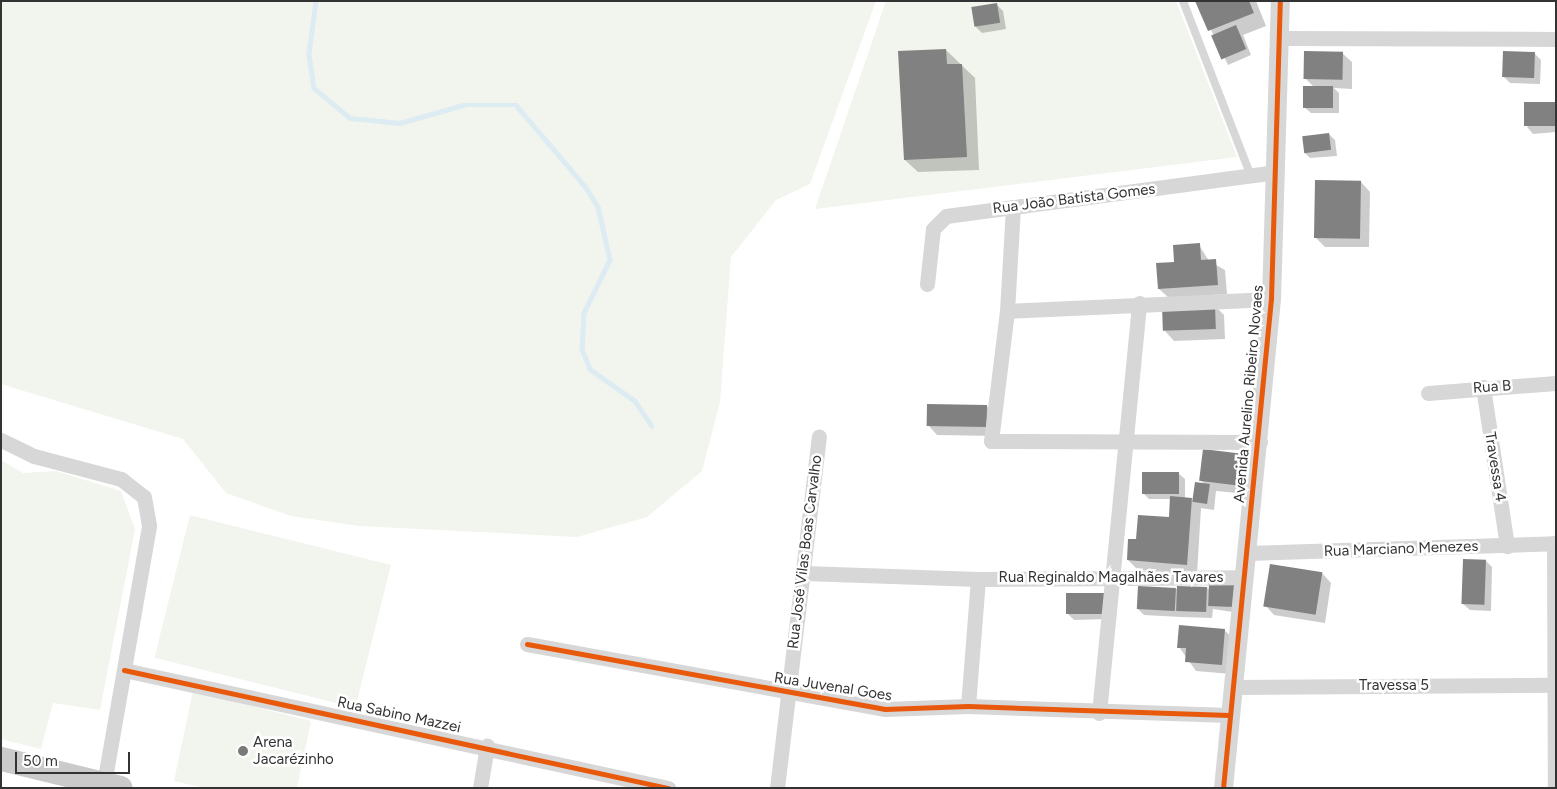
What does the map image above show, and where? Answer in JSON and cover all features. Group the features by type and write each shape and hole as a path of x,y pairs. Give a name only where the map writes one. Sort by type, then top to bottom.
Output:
{"main road":[{"path":"1,759 113,786"}],"street":[{"name":"Avenida Aurelino Ribeiro Novaes","path":"1223,788 1243,577 1260,442 1271,299 1280,1"},
{"path":"1279,38 1556,39"},
{"name":"Rua João Batista Gomes","path":"927,284 933,229 941,218 1275,172"},
{"path":"1013,207 1007,311 990,440 1123,443 1260,442"},
{"path":"1007,311 1139,303 1271,299"},
{"path":"1099,713 1114,578 1123,443 1139,303"},
{"name":"Rua B","path":"1428,393 1483,387 1556,383"},
{"name":"Travessa 4","path":"1483,387 1507,546"},
{"name":"Rua José Vilas Boas Carvalho","path":"777,788 819,436"},
{"path":"1,440 34,456 121,479 141,490 149,526 124,670 113,786"},
{"path":"1555,543 1555,788"},
{"name":"Rua Marciano Menezes","path":"1246,553 1555,543"},
{"name":"Rua Reginaldo Magalhães Tavares","path":"804,573 978,578 1243,577"},
{"path":"968,706 978,578"},
{"name":"Rua Juvenal Goes","path":"527,644 788,694 885,709 968,706 1099,713 1229,715"},
{"name":"Rua Sabino Mazzei","path":"124,670 487,746 668,788"},
{"name":"Travessa 5","path":"1233,687 1556,685"},
{"path":"480,788 487,746"}],"lane":[{"path":"1184,1 1251,176"}],"shaded area":[{"path":"1,1 876,1 810,184 776,200 731,257 720,402 702,471 647,517 577,537 359,526 291,516 226,493 183,439 1,384"},
{"path":"886,1 1176,1 1237,157 815,209"},
{"path":"1,460 23,473 56,471 121,491 135,529 100,710 53,703 41,749 1,739"},
{"path":"190,515 391,565 355,708 154,658"},
{"name":"Arena Jacarézinho","path":"193,691 311,721 297,788 205,788 174,781"}],"building":[{"path":"1195,1 1249,1 1254,13 1208,31"},
{"path":"997,3 1000,23 974,27 971,7"},
{"path":"1236,25 1246,49 1221,59 1211,36"},
{"path":"946,49 947,64 962,64 967,157 904,160 898,51"},
{"path":"1304,51 1343,52 1343,80 1304,79"},
{"path":"1503,51 1535,52 1534,78 1502,77"},
{"path":"1303,86 1333,86 1333,108 1303,108"},
{"path":"1524,102 1556,102 1556,126 1524,126"},
{"path":"1329,133 1331,150 1304,153 1302,136"},
{"path":"1315,180 1361,181 1360,239 1314,238"},
{"path":"1200,243 1201,260 1216,259 1218,285 1158,289 1156,263 1174,262 1173,245"},
{"path":"1215,305 1216,329 1163,331 1162,307"},
{"path":"927,404 987,405 987,427 927,426"},
{"path":"1203,449 1242,454 1238,486 1199,481"},
{"path":"1142,472 1179,472 1179,494 1142,494"},
{"path":"1195,482 1210,484 1207,504 1192,502"},
{"path":"1170,496 1192,498 1187,565 1127,560 1128,539 1136,539 1138,515 1169,517"},
{"path":"1463,559 1486,560 1484,605 1461,604"},
{"path":"1270,564 1322,572 1316,615 1263,606"},
{"path":"1209,583 1235,584 1234,607 1208,606"},
{"path":"1138,586 1176,588 1175,611 1137,609"},
{"path":"1177,586 1207,587 1206,612 1176,611"},
{"path":"1066,593 1104,593 1104,614 1066,614"},
{"path":"1179,625 1225,629 1222,665 1185,662 1186,648 1177,648"}],"waterway":[{"path":"316,1 309,54 314,88 350,118 400,123 463,105 516,105 585,186 598,207 610,260 584,313 582,349 590,369 635,401 652,426"}],"cycle path":[{"path":"1223,788 1271,299 1280,1"},
{"path":"527,644 885,709 968,706 1229,715"},
{"path":"124,670 668,788"}],"place":[{"name":"Arena Jacarézinho","path":"243,751"}]}
